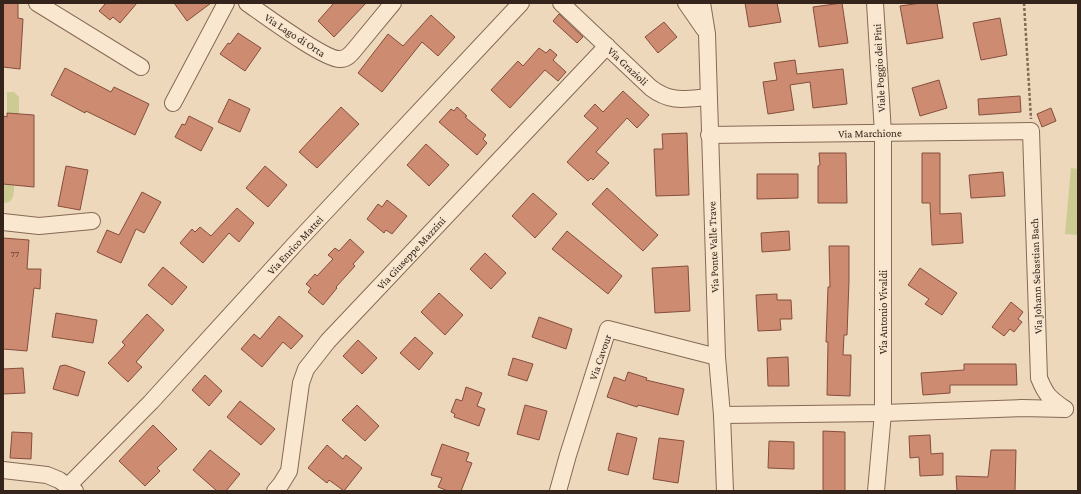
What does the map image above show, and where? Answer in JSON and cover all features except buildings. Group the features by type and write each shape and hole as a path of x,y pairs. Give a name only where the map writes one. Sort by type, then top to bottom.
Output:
{"street":[{"path":"37,3 141,67"},
{"path":"173,103 226,3"},
{"name":"Via Lago di Orta","path":"247,3 321,53 341,60 355,49 393,3"},
{"name":"Via Enrico Mattei","path":"71,489 295,244 521,3"},
{"name":"Via Grazioli","path":"561,3 651,88 663,96 672,99 708,97"},
{"path":"686,3 707,34"},
{"name":"Via Ponte Valle Trave","path":"702,3 707,34 717,357 722,415 725,491"},
{"name":"Viale Poggio dei Pini","path":"875,3 883,133"},
{"name":"Via Giuseppe Mazzini","path":"275,491 281,484 288,470 301,383 306,369 328,341 606,46"},
{"path":"672,99 698,85 708,74"},
{"name":"Via Marchione","path":"709,135 1031,131"},
{"name":"Via Johann Sebastian Bach","path":"883,413 1022,408 1065,409 1050,399 1039,378 1031,131"},
{"name":"Via Antonio Vivaldi","path":"876,491 883,413 883,133"},
{"path":"3,222 38,226 92,221"},
{"name":"Via Cavour","path":"558,491 608,329 717,357"},
{"path":"722,415 883,413"},
{"path":"3,470 47,475 71,489"}],"path":[{"path":"1024,3 1031,131"}],"shaded area":[{"path":"7,92 14,92 19,97 19,114 7,113"},
{"path":"1071,168 1078,169 1078,235 1065,234"},
{"path":"3,184 14,185 13,197 7,203 3,203"}]}
